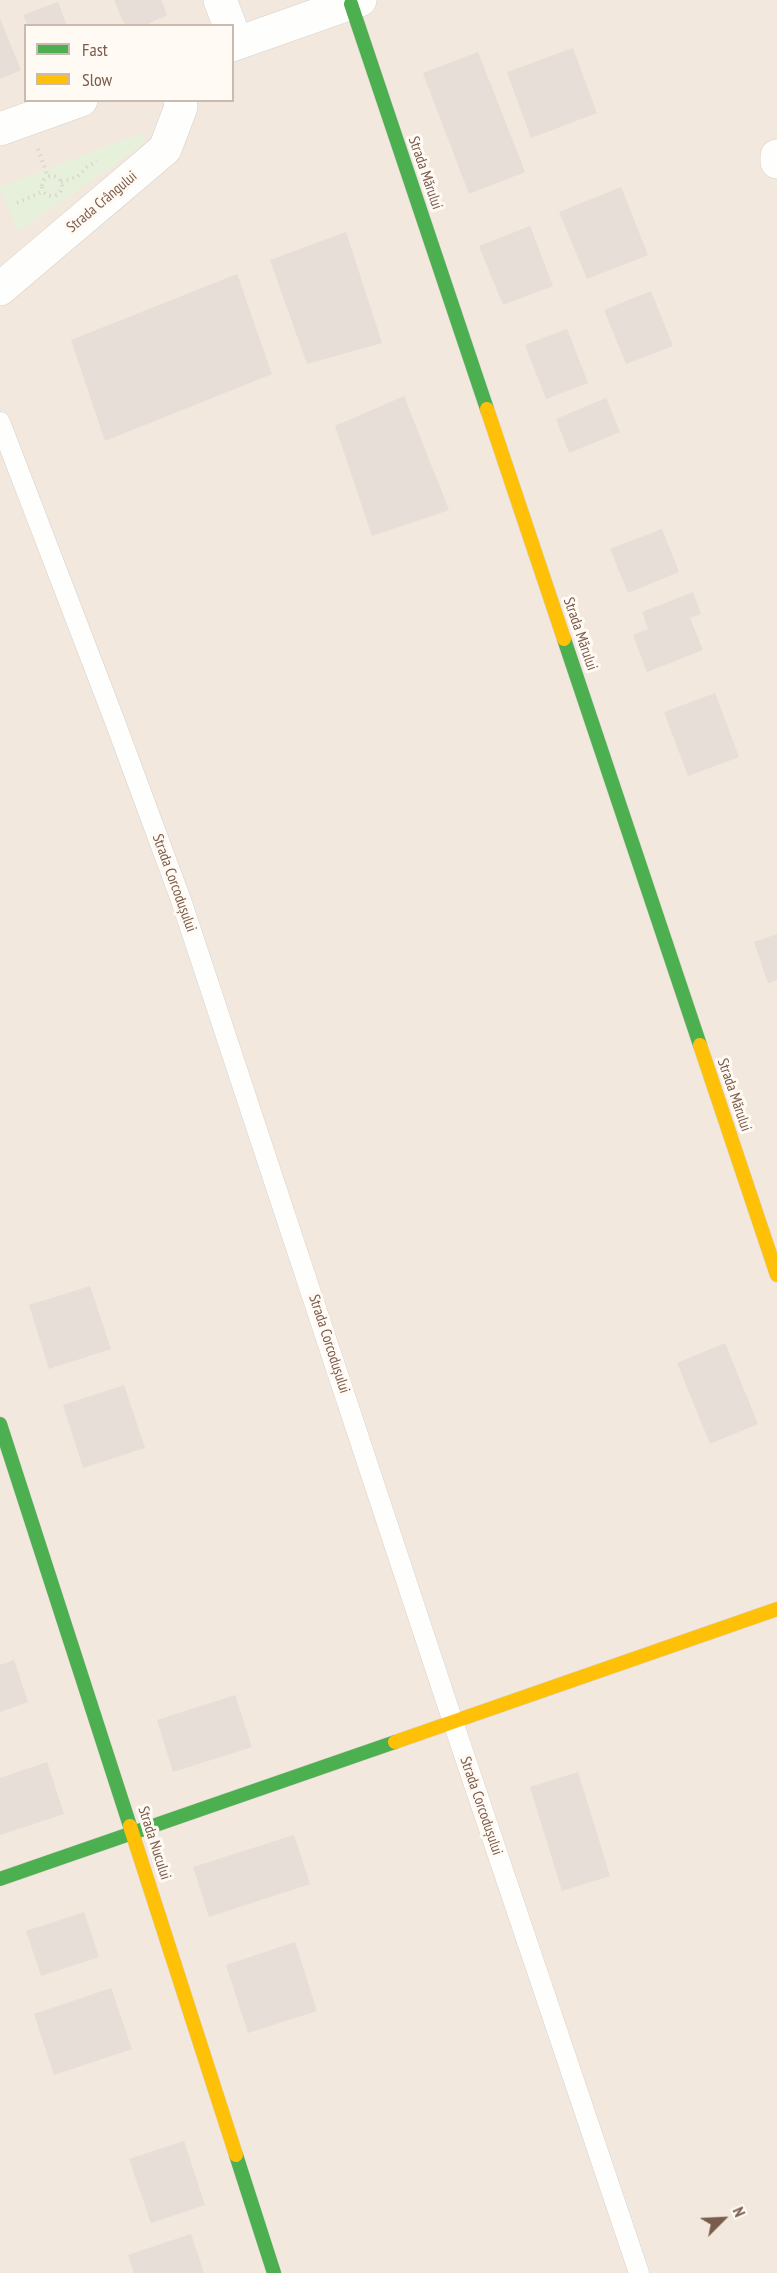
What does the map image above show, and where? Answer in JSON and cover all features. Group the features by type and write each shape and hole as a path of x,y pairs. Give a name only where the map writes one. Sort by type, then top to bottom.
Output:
{"street":[{"path":"220,0 228,24"},
{"path":"234,37 356,2"},
{"name":"Strada Mărului","path":"356,2 777,1275"},
{"path":"0,129 75,102"},
{"name":"Strada Crângului","path":"0,289 165,149 181,107 180,102"},
{"path":"777,156 777,162"},
{"name":"Strada Nucului","path":"0,1424 274,2273"},
{"path":"0,1879 777,1609"}],"lane":[{"name":"Strada Corcodușului","path":"0,422 181,900 453,1722 639,2273"}],"path":[{"path":"48,177 58,178 61,182 62,186 58,194 51,195 44,191 43,183 48,177"},
{"path":"17,203 44,191"}],"shaded area":[{"path":"0,0 777,0 777,2273 0,2273"}],"green space":[{"path":"141,133 145,143 18,232 0,187"}],"building":[{"path":"114,0 161,0 167,15 148,24 124,24"},
{"path":"58,2 66,24 27,24 23,15"},
{"path":"0,19 21,70 0,79"},
{"path":"573,48 597,113 531,138 507,72"},
{"path":"478,52 525,172 469,194 423,73"},
{"path":"621,187 648,255 587,279 559,212"},
{"path":"530,226 553,286 503,305 479,246"},
{"path":"346,232 382,343 307,364 270,260"},
{"path":"237,274 272,374 105,441 71,340"},
{"path":"651,291 673,346 626,364 604,310"},
{"path":"567,329 588,383 546,399 525,345"},
{"path":"404,396 449,510 372,536 335,426"},
{"path":"606,398 620,432 569,453 556,419"},
{"path":"662,529 679,572 628,593 610,549"},
{"path":"693,592 701,614 690,618 703,650 647,672 633,635 648,629 642,612"},
{"path":"715,693 739,757 688,776 664,712"},
{"path":"777,934 777,980 768,983 754,942"},
{"path":"90,1286 111,1349 49,1369 29,1305"},
{"path":"725,1343 758,1424 710,1444 677,1363"},
{"path":"124,1385 145,1448 83,1468 63,1405"},
{"path":"14,1660 28,1702 0,1712 0,1665"},
{"path":"235,1695 252,1747 173,1772 157,1720"},
{"path":"47,1762 64,1814 0,1835 0,1778"},
{"path":"578,1772 610,1876 562,1891 530,1787"},
{"path":"294,1835 310,1884 209,1917 193,1867"},
{"path":"84,1912 99,1957 41,1976 26,1931"},
{"path":"295,1942 317,2011 248,2033 226,1965"},
{"path":"111,1988 132,2049 54,2075 34,2014"},
{"path":"184,2141 205,2205 151,2223 129,2159"},
{"path":"191,2234 204,2273 134,2273 128,2255"}],"traffic: fast":[{"path":"351,4 487,409"},
{"path":"564,639 700,1045"},
{"path":"0,1424 130,1826"},
{"path":"0,1879 395,1742"},
{"path":"236,2155 274,2273"}],"traffic: slow":[{"path":"487,409 564,639"},
{"path":"700,1045 777,1275"},
{"path":"395,1742 777,1609"},
{"path":"130,1826 236,2155"}]}
